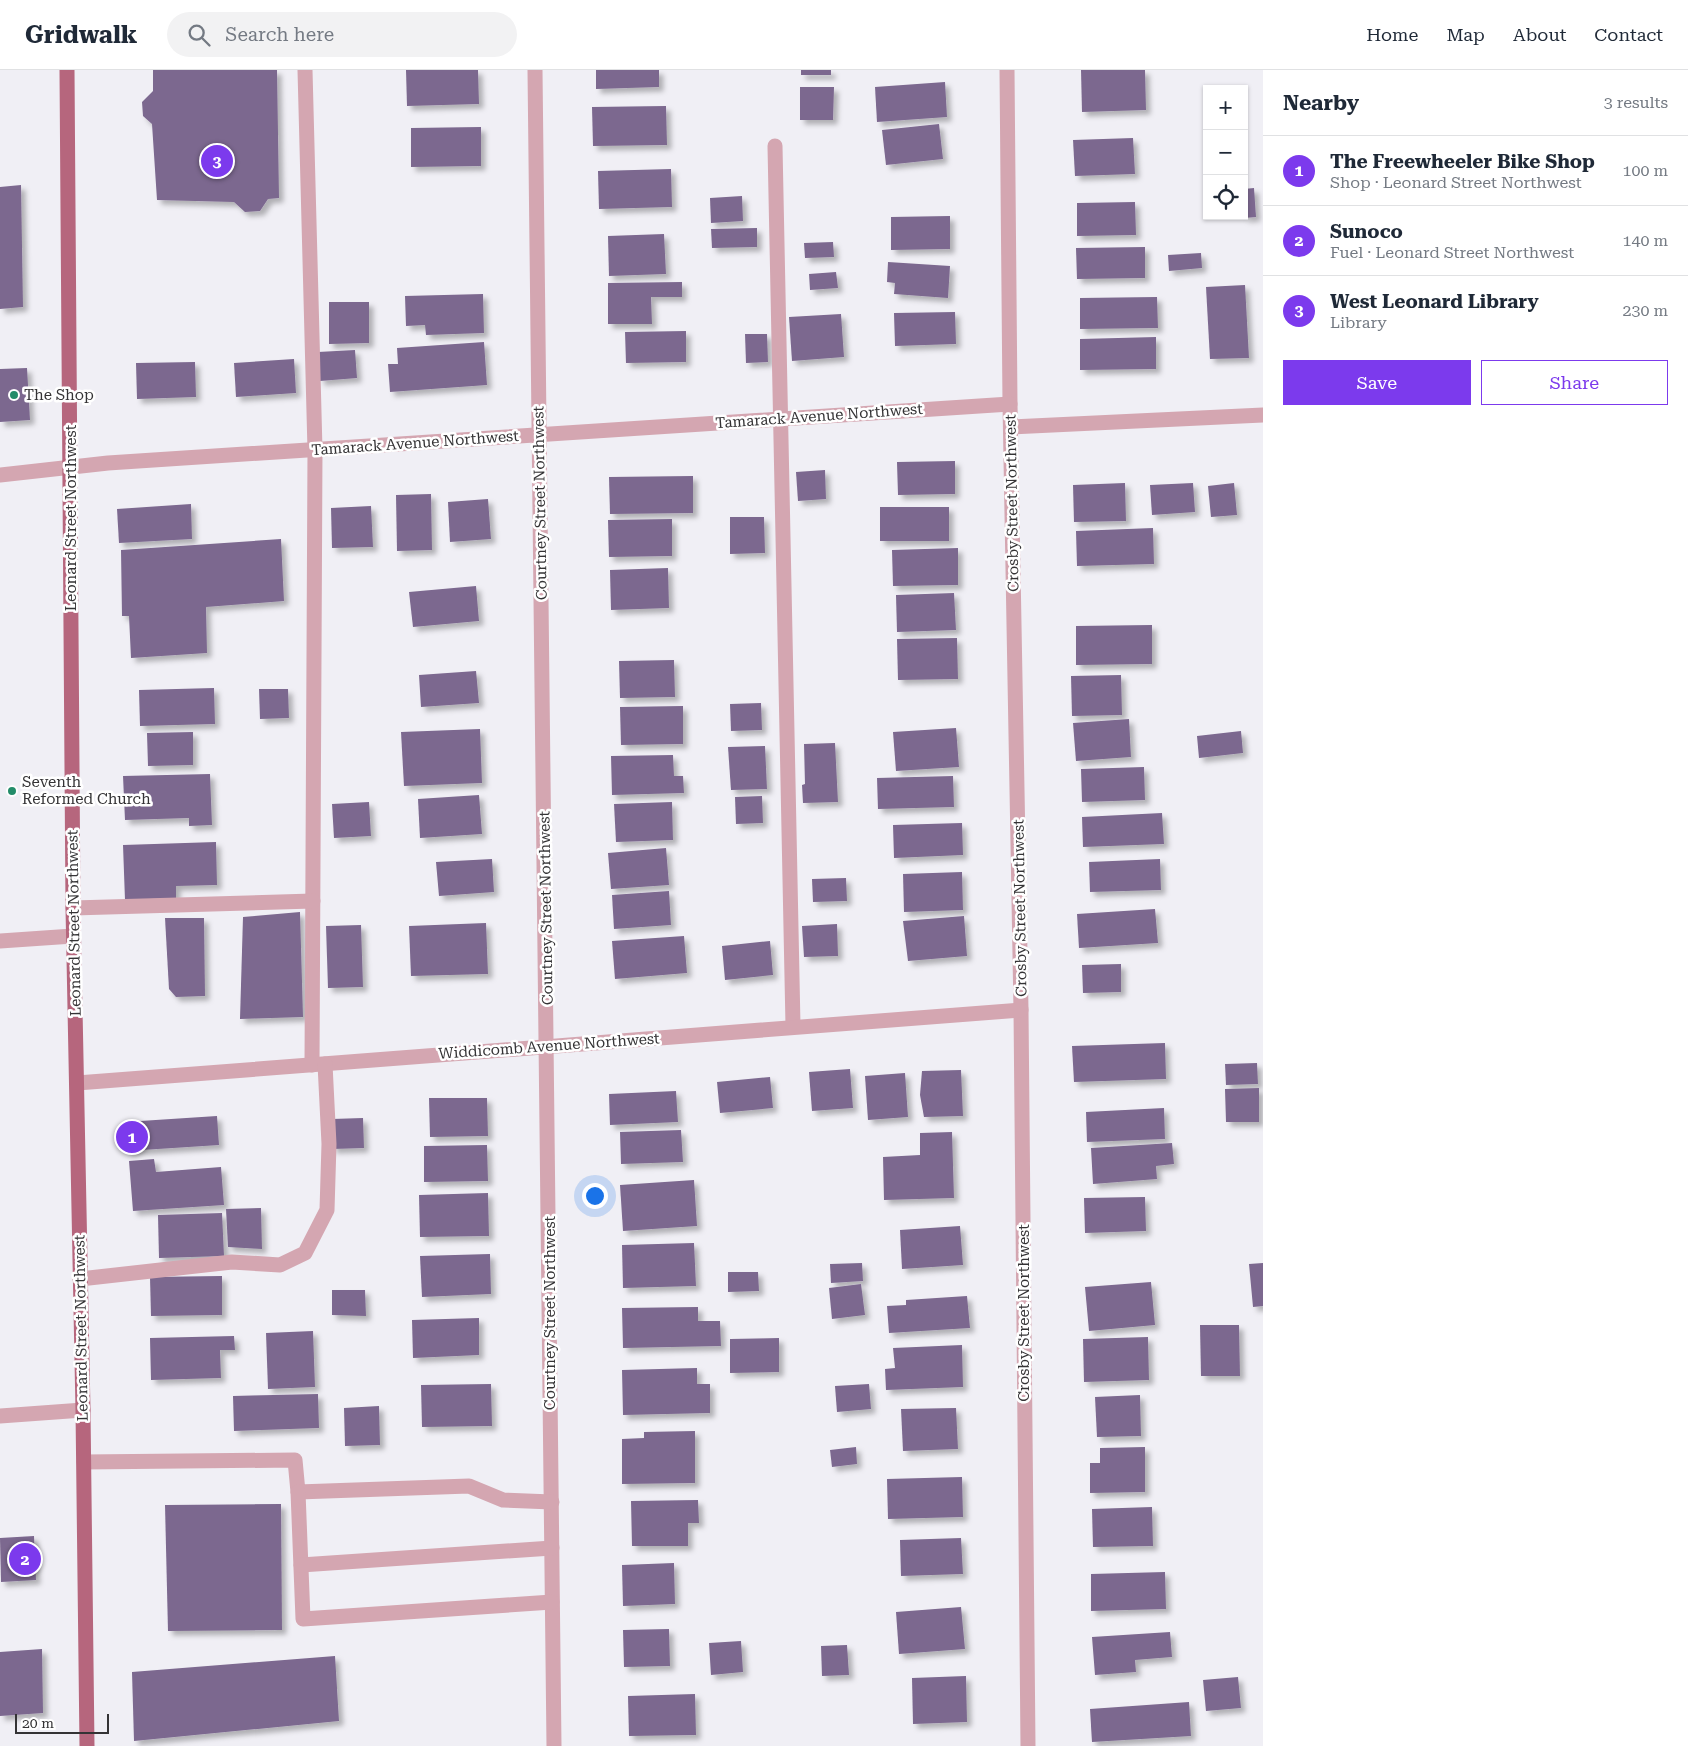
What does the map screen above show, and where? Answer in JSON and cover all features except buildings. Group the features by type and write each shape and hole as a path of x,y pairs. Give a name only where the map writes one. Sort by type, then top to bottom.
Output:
{"main road":[{"name":"Leonard Street Northwest","path":"67,70 73,936 84,1462 87,1746"}],"street":[{"path":"80,1279 232,1262 280,1265 305,1253 327,1210 328,1144 319,1064 313,901 315,450 305,70"},
{"name":"Courtney Street Northwest","path":"535,70 548,1046 554,1746"},
{"name":"Crosby Street Northwest","path":"1006,70 1021,1010 1028,1746"},
{"path":"775,146 779,419 793,1026"},
{"name":"Tamarack Avenue Northwest","path":"0,475 108,463 1010,404"},
{"path":"1012,427 1263,415"},
{"path":"73,908 313,901"},
{"path":"0,941 73,936"},
{"name":"Widdicomb Avenue Northwest","path":"77,1083 793,1026 1021,1010"},
{"path":"0,1416 83,1410"},
{"path":"84,1462 296,1460 303,1618 552,1602"},
{"path":"298,1492 469,1486 503,1500 552,1502"},
{"path":"301,1565 552,1548"}],"place":[{"name":"West Leonard Library","path":"217,161"},
{"name":"The Shop","path":"14,395"},
{"name":"Seventh Reformed Church","path":"12,791"},
{"name":"The Freewheeler Bike Shop","path":"132,1137"},
{"name":"Sunoco","path":"25,1559"}]}
